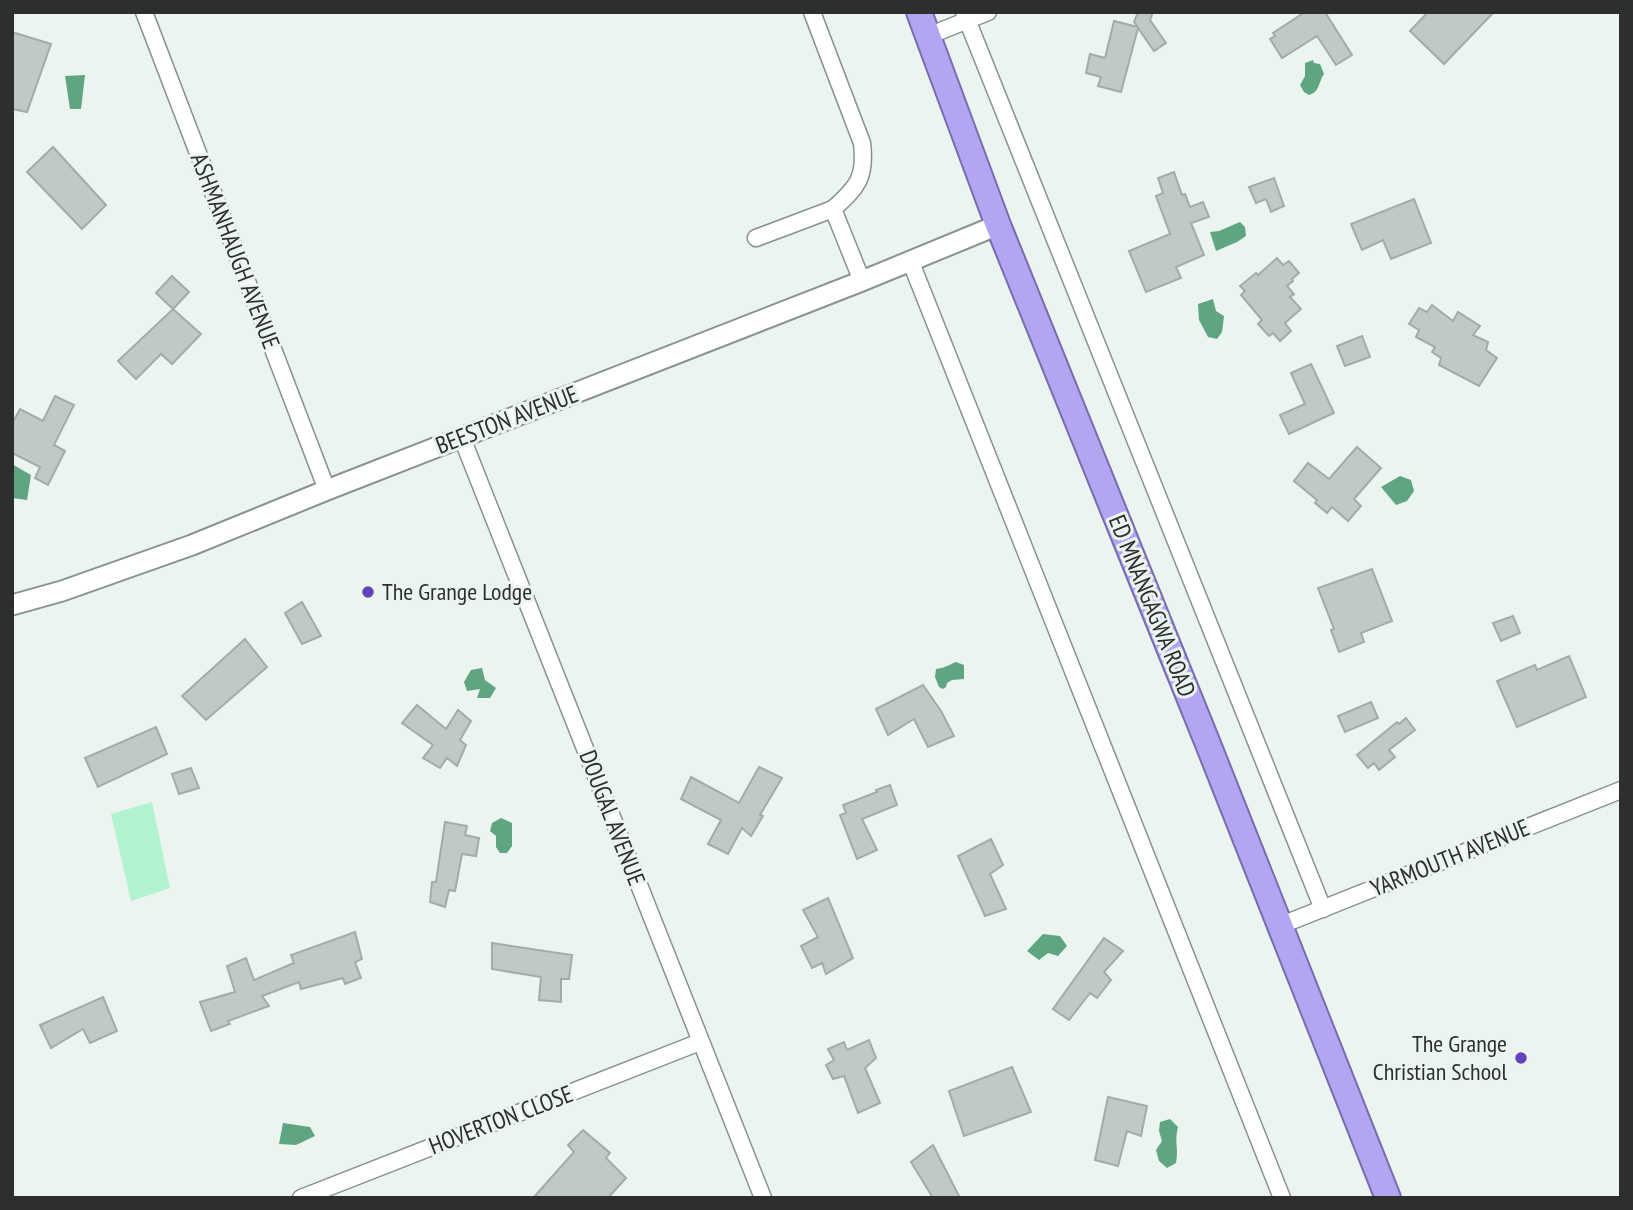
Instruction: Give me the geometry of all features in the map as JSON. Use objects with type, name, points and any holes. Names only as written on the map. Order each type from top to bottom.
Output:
[{"type":"highway","name":"ED MNANGAGWA ROAD","points":[[919,12],[998,225],[1222,778],[1388,1198]]},
{"type":"street","name":"ASHMANHAUGH AVENUE","points":[[144,12],[327,490]]},
{"type":"street","points":[[756,238],[833,209],[852,193],[859,183],[862,143],[812,12]]},
{"type":"street","points":[[928,36],[966,17],[988,12]]},
{"type":"street","points":[[966,17],[1323,909]]},
{"type":"street","points":[[833,209],[862,281]]},
{"type":"street","name":"BEESTON AVENUE","points":[[12,605],[62,591],[179,550],[998,225]]},
{"type":"street","points":[[910,260],[1282,1198]]},
{"type":"street","name":"DOUGAL AVENUE","points":[[462,438],[763,1198]]},
{"type":"street","name":"YARMOUTH AVENUE","points":[[1279,926],[1621,790]]},
{"type":"street","name":"HOVERTON CLOSE","points":[[301,1198],[700,1042]]},
{"type":"shaded area","points":[[1313,60],[1314,63],[1320,64],[1324,74],[1317,89],[1309,95],[1300,85],[1305,76],[1305,63]]},
{"type":"shaded area","points":[[85,75],[81,109],[70,109],[65,76]]},
{"type":"shaded area","points":[[1240,222],[1245,227],[1246,236],[1216,251],[1210,232]]},
{"type":"shaded area","points":[[1213,299],[1216,311],[1224,316],[1222,332],[1217,339],[1208,337],[1199,320],[1198,304]]},
{"type":"shaded area","points":[[12,464],[31,475],[27,500],[12,498]]},
{"type":"shaded area","points":[[1400,476],[1411,480],[1414,491],[1407,501],[1396,505],[1381,487]]},
{"type":"shaded area","points":[[956,662],[964,665],[964,679],[952,680],[943,689],[939,687],[935,677],[936,669]]},
{"type":"shaded area","points":[[482,668],[485,680],[496,688],[490,698],[477,698],[480,689],[467,691],[464,682],[471,670]]},
{"type":"shaded area","points":[[152,802],[170,888],[131,901],[111,814]]},
{"type":"shaded area","points":[[501,818],[512,823],[512,846],[507,853],[500,853],[496,847],[496,836],[490,831],[492,823]]},
{"type":"shaded area","points":[[1043,934],[1060,936],[1067,946],[1058,956],[1048,953],[1039,960],[1027,951]]},
{"type":"shaded area","points":[[1170,1119],[1178,1127],[1177,1158],[1176,1163],[1167,1168],[1159,1161],[1156,1150],[1162,1141],[1160,1122]]},
{"type":"shaded area","points":[[283,1123],[310,1127],[315,1136],[296,1145],[279,1144]]},
{"type":"building","points":[[1138,12],[1153,12],[1150,20],[1166,43],[1154,51],[1138,28],[1121,92],[1098,86],[1101,77],[1086,73],[1090,54],[1105,58],[1114,21],[1138,27],[1134,22]]},
{"type":"building","points":[[1305,12],[1325,12],[1352,55],[1336,65],[1317,36],[1282,58],[1270,39],[1275,36],[1273,33]]},
{"type":"building","points":[[1428,12],[1494,12],[1444,64],[1410,31]]},
{"type":"building","points":[[12,32],[51,44],[27,112],[12,109]]},
{"type":"building","points":[[53,147],[106,205],[82,229],[27,172]]},
{"type":"building","points":[[1174,172],[1182,195],[1185,194],[1190,207],[1203,202],[1209,217],[1191,223],[1204,255],[1176,267],[1181,278],[1146,292],[1129,251],[1170,234],[1156,196],[1163,193],[1158,178]]},
{"type":"building","points":[[1274,178],[1284,206],[1271,212],[1266,199],[1256,203],[1249,187]]},
{"type":"building","points":[[1414,199],[1431,243],[1391,259],[1383,240],[1362,250],[1351,224]]},
{"type":"building","points":[[1277,258],[1283,265],[1289,261],[1299,273],[1287,286],[1294,294],[1290,297],[1301,309],[1285,323],[1291,331],[1280,341],[1273,333],[1269,336],[1258,324],[1262,320],[1241,295],[1245,291],[1240,286]]},
{"type":"building","points":[[172,276],[189,292],[173,309],[156,293]]},
{"type":"building","points":[[1432,305],[1453,321],[1458,312],[1480,326],[1473,335],[1488,342],[1486,350],[1497,358],[1479,386],[1439,365],[1441,358],[1432,352],[1435,347],[1416,337],[1419,330],[1409,324],[1419,308],[1427,312]]},
{"type":"building","points":[[173,309],[201,334],[172,364],[161,354],[136,379],[118,361]]},
{"type":"building","points":[[1362,336],[1370,357],[1345,366],[1337,346]]},
{"type":"building","points":[[1311,364],[1334,413],[1289,434],[1280,415],[1305,404],[1291,373]]},
{"type":"building","points":[[55,396],[74,405],[54,445],[65,451],[48,485],[35,478],[40,467],[12,453],[12,424],[20,409],[43,421]]},
{"type":"building","points":[[1357,447],[1381,468],[1354,499],[1361,506],[1348,521],[1332,507],[1327,513],[1315,503],[1317,500],[1294,481],[1308,463],[1329,479]]},
{"type":"building","points":[[1372,569],[1392,621],[1361,633],[1364,642],[1339,652],[1331,630],[1334,629],[1318,588]]},
{"type":"building","points":[[302,602],[321,636],[302,644],[285,613]]},
{"type":"building","points":[[1513,616],[1520,633],[1501,641],[1493,623]]},
{"type":"building","points":[[245,639],[267,667],[206,720],[182,696]]},
{"type":"building","points":[[1569,656],[1586,697],[1517,727],[1497,681],[1535,665],[1537,670]]},
{"type":"building","points":[[923,685],[954,736],[928,747],[914,719],[888,735],[876,709]]},
{"type":"building","points":[[1371,702],[1378,718],[1345,732],[1338,716]]},
{"type":"building","points":[[417,705],[446,729],[458,710],[471,721],[460,740],[466,745],[457,766],[447,758],[440,768],[423,758],[433,745],[402,723]]},
{"type":"building","points":[[1406,718],[1415,730],[1389,750],[1395,757],[1379,770],[1374,763],[1368,768],[1357,755],[1397,722],[1399,724]]},
{"type":"building","points":[[156,727],[167,754],[98,787],[85,758]]},
{"type":"building","points":[[759,767],[782,778],[751,836],[742,828],[728,854],[708,844],[721,820],[681,799],[691,777],[739,803]]},
{"type":"building","points":[[191,768],[199,788],[179,794],[172,774]]},
{"type":"building","points":[[890,785],[897,805],[862,819],[877,850],[857,859],[840,815],[846,813],[843,805]]},
{"type":"building","points":[[445,822],[467,826],[465,835],[479,838],[476,856],[462,854],[455,891],[449,890],[445,907],[430,902],[432,882],[436,882]]},
{"type":"building","points":[[991,839],[1003,865],[990,874],[1006,909],[985,916],[958,856]]},
{"type":"building","points":[[828,898],[853,958],[826,974],[822,963],[812,968],[801,946],[818,937],[803,910]]},
{"type":"building","points":[[355,932],[362,959],[355,962],[361,978],[345,984],[343,978],[301,989],[299,982],[262,996],[269,1006],[228,1021],[230,1024],[211,1031],[200,1002],[235,992],[227,966],[246,958],[254,980],[294,963],[291,955]]},
{"type":"building","points":[[1104,938],[1123,951],[1104,972],[1111,980],[1097,998],[1090,993],[1069,1020],[1053,1009]]},
{"type":"building","points":[[492,943],[572,955],[569,979],[561,979],[561,1002],[539,1000],[541,977],[492,969]]},
{"type":"building","points":[[103,997],[117,1031],[90,1043],[83,1029],[51,1048],[40,1025]]},
{"type":"building","points":[[869,1040],[876,1058],[865,1068],[880,1103],[858,1113],[844,1076],[833,1079],[826,1065],[834,1060],[828,1049],[844,1042],[847,1050]]},
{"type":"building","points":[[1012,1067],[1031,1112],[964,1136],[949,1091]]},
{"type":"building","points":[[1108,1097],[1147,1106],[1141,1136],[1127,1131],[1118,1166],[1095,1160]]},
{"type":"building","points":[[583,1130],[610,1153],[606,1158],[626,1178],[608,1198],[533,1198],[574,1152],[568,1145]]},
{"type":"building","points":[[933,1145],[960,1198],[933,1198],[911,1162]]},
{"type":"place","name":"The Grange Lodge","points":[[368,592]]},
{"type":"place","name":"The Grange Christian School","points":[[1521,1058]]}]
